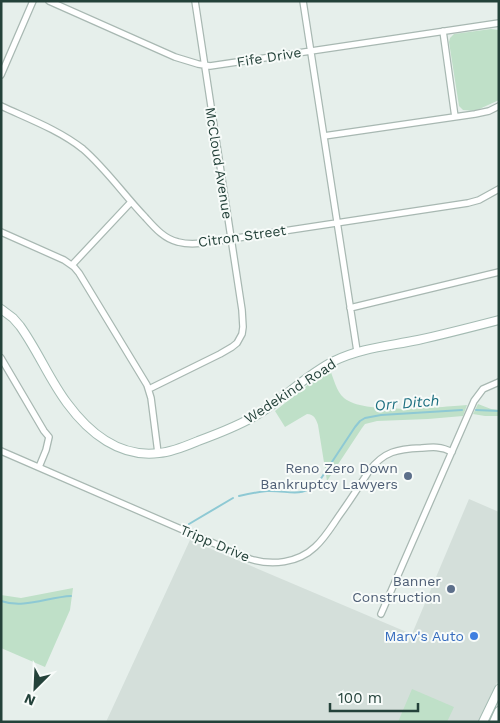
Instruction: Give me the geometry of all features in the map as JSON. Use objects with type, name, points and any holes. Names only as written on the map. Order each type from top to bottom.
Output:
[{"type":"street","points":[[1,75],[33,1]]},
{"type":"street","name":"Fife Drive","points":[[50,1],[170,55],[204,65],[222,64],[499,23]]},
{"type":"street","name":"McCloud Avenue","points":[[149,389],[226,351],[240,339],[243,327],[195,1]]},
{"type":"street","points":[[303,1],[357,351]]},
{"type":"street","points":[[443,31],[455,117]]},
{"type":"street","name":"Citron Street","points":[[1,106],[54,130],[74,142],[88,153],[156,229],[172,241],[184,244],[231,239],[468,203],[499,190]]},
{"type":"street","points":[[324,136],[481,113],[499,106]]},
{"type":"street","points":[[72,266],[131,202]]},
{"type":"street","points":[[1,232],[64,260],[79,273],[149,389],[158,453]]},
{"type":"street","points":[[350,308],[499,272]]},
{"type":"street","name":"Wedekind Road","points":[[1,309],[20,326],[67,403],[93,432],[101,439],[120,449],[142,453],[158,453],[173,450],[249,420],[327,364],[357,351],[420,340],[499,320]]},
{"type":"street","points":[[1,358],[49,437],[39,467]]},
{"type":"street","points":[[381,614],[474,401],[483,389],[499,382]]},
{"type":"street","name":"Tripp Drive","points":[[1,451],[250,559],[271,563],[296,558],[314,548],[330,529],[374,464],[387,454],[403,449],[436,447],[452,452]]},
{"type":"street","points":[[483,722],[499,688]]},
{"type":"street","points":[[494,722],[499,711]]},
{"type":"shaded area","points":[[469,499],[499,512],[499,678],[479,722],[106,722],[190,540],[423,639],[412,634]]},
{"type":"green space","points":[[491,29],[499,30],[499,100],[475,111],[463,110],[459,106],[449,42],[450,38],[454,34]]},
{"type":"green space","points":[[330,370],[337,388],[344,398],[368,407],[403,409],[467,405],[463,416],[377,421],[365,424],[327,481],[318,425],[314,417],[307,414],[285,427],[275,411],[314,380]]},
{"type":"green space","points":[[478,404],[499,410],[499,416],[473,414]]},
{"type":"green space","points":[[73,588],[70,610],[45,667],[1,648],[1,595],[21,598]]},
{"type":"green space","points":[[412,689],[454,707],[447,722],[398,722]]},
{"type":"waterway","name":"Orr Ditch","points":[[239,496],[267,491],[295,493],[307,490],[320,480],[355,427],[365,418],[381,415],[462,410]]},
{"type":"waterway","name":"Orr Ditch","points":[[476,410],[499,411]]},
{"type":"waterway","name":"Orr Ditch","points":[[189,524],[233,498]]},
{"type":"waterway","name":"Orr Ditch","points":[[1,601],[18,604],[71,596]]},
{"type":"place","name":"Reno Zero Down Bankruptcy Lawyers","points":[[408,476]]},
{"type":"place","name":"Banner Construction","points":[[451,589]]},
{"type":"place","name":"Marv's Auto","points":[[474,636]]}]
